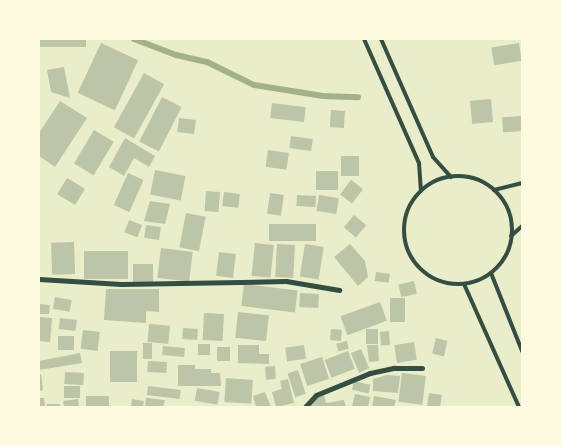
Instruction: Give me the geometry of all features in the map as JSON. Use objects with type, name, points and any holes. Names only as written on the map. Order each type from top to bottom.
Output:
[{"type":"street","points":[[39,280],[122,284],[286,281],[339,290]]},
{"type":"street","points":[[306,407],[316,395],[370,372],[394,368],[422,368]]},
{"type":"lane","points":[[382,39],[433,157],[451,177]]},
{"type":"lane","points":[[364,40],[419,163],[421,191]]},
{"type":"lane","points":[[451,177],[467,178],[494,190],[511,218],[511,236],[504,257],[491,273],[464,284],[450,284],[436,279],[421,270],[410,256],[404,239],[404,222],[410,205],[421,191],[436,181],[451,177]]},
{"type":"lane","points":[[494,190],[522,183]]},
{"type":"lane","points":[[511,236],[522,226]]},
{"type":"lane","points":[[491,273],[522,351]]},
{"type":"lane","points":[[464,284],[519,407]]},
{"type":"building","points":[[39,39],[86,39],[86,47],[39,47]]},
{"type":"building","points":[[101,43],[138,60],[115,110],[78,93]]},
{"type":"building","points":[[519,43],[522,61],[494,65],[491,47]]},
{"type":"building","points":[[64,67],[70,98],[51,92],[47,70]]},
{"type":"building","points":[[144,73],[164,84],[134,138],[114,127]]},
{"type":"building","points":[[162,97],[182,107],[159,152],[139,142]]},
{"type":"building","points":[[491,99],[493,122],[472,124],[470,101]]},
{"type":"building","points":[[60,101],[87,118],[55,167],[39,156],[39,133]]},
{"type":"building","points":[[272,103],[306,107],[304,122],[270,118]]},
{"type":"building","points":[[331,110],[345,111],[344,128],[330,127]]},
{"type":"building","points":[[521,116],[522,131],[503,132],[502,117]]},
{"type":"building","points":[[179,118],[196,120],[194,134],[177,132]]},
{"type":"building","points":[[94,130],[114,142],[94,175],[74,163]]},
{"type":"building","points":[[291,136],[313,139],[311,151],[289,148]]},
{"type":"building","points":[[125,138],[155,156],[149,167],[134,158],[124,176],[109,167]]},
{"type":"building","points":[[268,150],[289,153],[286,170],[266,167]]},
{"type":"building","points":[[341,156],[359,156],[359,176],[341,176]]},
{"type":"building","points":[[155,170],[185,176],[181,200],[150,195]]},
{"type":"building","points":[[316,171],[338,171],[338,190],[316,190]]},
{"type":"building","points":[[128,173],[144,180],[129,212],[114,205]]},
{"type":"building","points":[[67,178],[85,189],[75,205],[57,194]]},
{"type":"building","points":[[351,180],[363,189],[352,203],[340,194]]},
{"type":"building","points":[[206,191],[220,192],[219,212],[205,211]]},
{"type":"building","points":[[224,192],[240,194],[238,208],[222,206]]},
{"type":"building","points":[[270,193],[284,195],[281,216],[267,214]]},
{"type":"building","points":[[297,195],[316,196],[315,207],[296,206]]},
{"type":"building","points":[[319,195],[339,198],[336,214],[316,211]]},
{"type":"building","points":[[150,201],[170,204],[165,224],[144,221]]},
{"type":"building","points":[[186,213],[206,217],[199,251],[179,247]]},
{"type":"building","points":[[354,215],[366,225],[356,238],[344,227]]},
{"type":"building","points":[[129,220],[142,225],[137,237],[124,232]]},
{"type":"building","points":[[269,224],[316,224],[316,241],[269,241]]},
{"type":"building","points":[[146,225],[161,227],[159,240],[144,238]]},
{"type":"building","points":[[74,242],[75,274],[52,275],[51,243]]},
{"type":"building","points":[[255,243],[274,245],[270,278],[252,276]]},
{"type":"building","points":[[277,244],[295,245],[293,278],[275,277]]},
{"type":"building","points":[[305,244],[324,247],[319,280],[300,277]]},
{"type":"building","points":[[350,244],[365,261],[368,277],[358,286],[334,257]]},
{"type":"building","points":[[161,248],[193,252],[189,282],[157,278]]},
{"type":"building","points":[[84,251],[128,251],[128,279],[84,279]]},
{"type":"building","points":[[219,252],[236,254],[233,278],[216,276]]},
{"type":"building","points":[[133,264],[153,264],[153,282],[133,282]]},
{"type":"building","points":[[376,272],[390,274],[389,283],[375,281]]},
{"type":"building","points":[[414,281],[417,294],[401,297],[398,285]]},
{"type":"building","points":[[244,284],[298,291],[295,312],[241,306]]},
{"type":"building","points":[[106,289],[159,289],[159,312],[146,311],[146,323],[104,320]]},
{"type":"building","points":[[300,293],[319,294],[318,308],[299,307]]},
{"type":"building","points":[[55,297],[72,300],[70,312],[53,309]]},
{"type":"building","points":[[390,298],[405,298],[405,322],[390,322]]},
{"type":"building","points":[[380,302],[387,321],[347,335],[341,316]]},
{"type":"building","points":[[39,304],[50,305],[49,314],[39,314]]},
{"type":"building","points":[[238,312],[269,315],[266,341],[235,338]]},
{"type":"building","points":[[204,313],[224,314],[223,341],[203,340]]},
{"type":"building","points":[[39,317],[52,318],[50,342],[39,341]]},
{"type":"building","points":[[60,318],[77,320],[76,331],[59,329]]},
{"type":"building","points":[[149,324],[170,326],[168,344],[147,342]]},
{"type":"building","points":[[183,328],[198,329],[197,340],[182,339]]},
{"type":"building","points":[[331,329],[342,330],[341,341],[330,340]]},
{"type":"building","points":[[366,329],[378,329],[378,344],[366,344]]},
{"type":"building","points":[[83,330],[100,332],[98,351],[81,349]]},
{"type":"building","points":[[389,331],[390,345],[381,346],[380,332]]},
{"type":"building","points":[[58,336],[74,336],[74,350],[58,350]]},
{"type":"building","points":[[436,338],[448,341],[444,356],[432,354]]},
{"type":"building","points":[[347,341],[349,349],[338,351],[336,344]]},
{"type":"building","points":[[414,342],[417,360],[397,363],[394,345]]},
{"type":"building","points":[[143,343],[152,343],[152,359],[143,359]]},
{"type":"building","points":[[198,344],[210,344],[210,355],[198,355]]},
{"type":"building","points":[[238,345],[259,345],[259,354],[269,354],[269,364],[238,363]]},
{"type":"building","points":[[304,345],[306,359],[287,362],[285,348]]},
{"type":"building","points":[[367,345],[378,345],[379,361],[369,362]]},
{"type":"building","points":[[163,346],[185,348],[184,357],[162,355]]},
{"type":"building","points":[[217,347],[230,347],[230,361],[217,361]]},
{"type":"building","points":[[361,349],[369,368],[359,373],[351,353]]},
{"type":"building","points":[[110,351],[137,351],[137,382],[110,382]]},
{"type":"building","points":[[348,351],[355,369],[331,378],[325,360]]},
{"type":"building","points":[[80,353],[82,363],[39,370],[39,361]]},
{"type":"building","points":[[322,357],[329,379],[307,386],[300,364]]},
{"type":"building","points":[[148,361],[167,362],[166,373],[147,372]]},
{"type":"building","points":[[178,365],[195,365],[195,369],[211,369],[211,373],[220,373],[221,386],[178,386]]},
{"type":"building","points":[[275,366],[276,379],[266,380],[265,367]]},
{"type":"building","points":[[298,370],[306,394],[295,397],[288,373]]},
{"type":"building","points":[[65,372],[84,373],[83,385],[64,384]]},
{"type":"building","points":[[402,373],[426,376],[422,405],[398,402]]},
{"type":"building","points":[[39,374],[41,374],[43,390],[39,391]]},
{"type":"building","points":[[387,375],[400,376],[398,393],[373,391],[373,379]]},
{"type":"building","points":[[226,378],[253,380],[251,404],[224,402]]},
{"type":"building","points":[[288,379],[294,403],[276,407],[272,392],[282,389],[280,381]]},
{"type":"building","points":[[354,381],[371,385],[369,394],[352,390]]},
{"type":"building","points":[[64,386],[80,386],[80,398],[64,398]]},
{"type":"building","points":[[148,386],[181,390],[180,399],[147,395]]},
{"type":"building","points":[[197,388],[220,392],[217,405],[195,401]]},
{"type":"building","points":[[265,392],[271,407],[256,407],[253,396]]},
{"type":"building","points":[[429,393],[442,395],[440,407],[427,407]]},
{"type":"building","points":[[355,394],[370,397],[368,407],[352,406]]},
{"type":"building","points":[[324,395],[326,403],[344,400],[346,407],[309,407],[316,397]]},
{"type":"building","points":[[86,396],[109,396],[109,407],[86,407]]},
{"type":"building","points":[[374,396],[396,400],[394,407],[372,407]]},
{"type":"building","points":[[39,398],[44,398],[45,407],[39,407]]},
{"type":"building","points":[[146,398],[165,400],[163,407],[145,407]]},
{"type":"building","points":[[78,399],[79,407],[64,407],[63,401]]},
{"type":"building","points":[[132,399],[144,401],[143,407],[131,407]]},
{"type":"building","points":[[47,404],[60,404],[60,407],[47,407]]},
{"type":"waterway","points":[[134,39],[176,55],[207,62],[254,85],[323,96],[358,97]]}]
